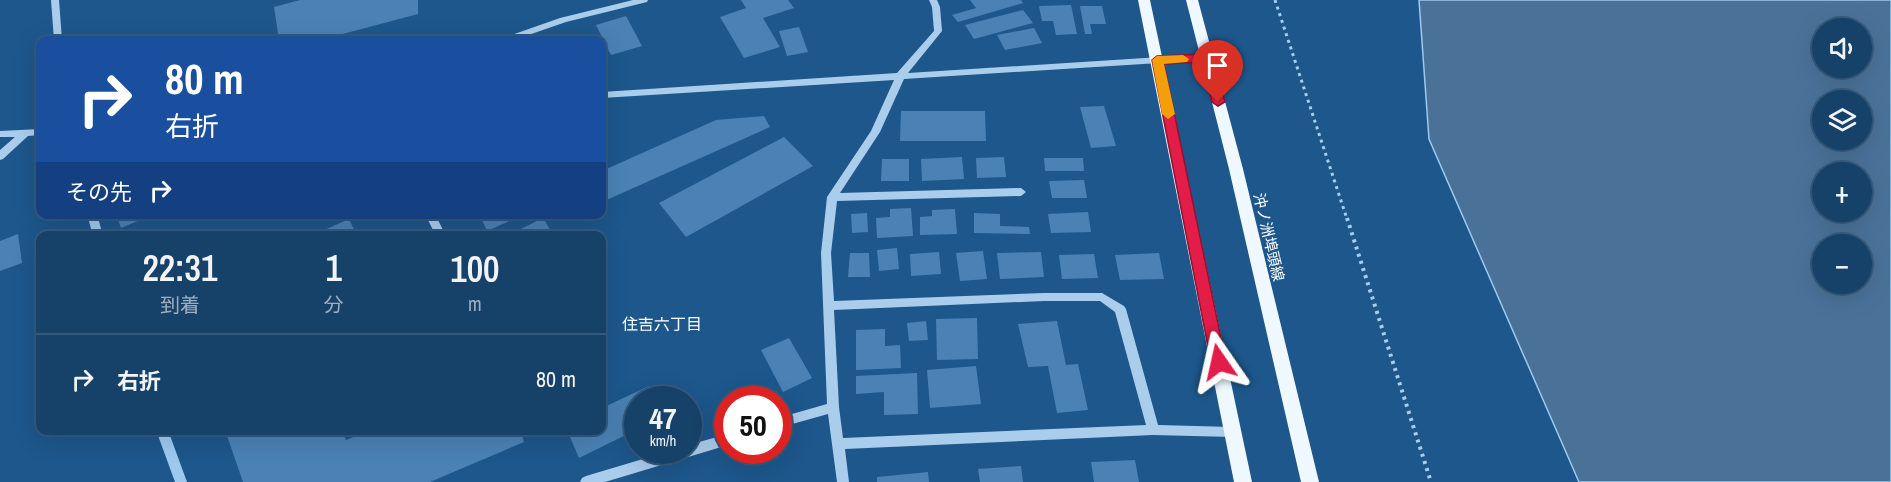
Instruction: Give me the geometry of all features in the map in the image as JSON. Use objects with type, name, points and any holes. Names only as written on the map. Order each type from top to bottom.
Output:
[{"type":"main road","points":[[1144,0],[1243,482]]},
{"type":"main road","name":"沖ノ洲埠頭線","points":[[1192,0],[1236,169],[1310,482]]},
{"type":"street","points":[[55,0],[58,36]]},
{"type":"street","points":[[517,36],[563,20],[644,0]]},
{"type":"street","points":[[843,482],[833,407],[828,306],[826,253],[832,197],[875,132],[901,75],[938,31],[936,7],[933,0]]},
{"type":"street","points":[[606,95],[1207,57]]},
{"type":"street","points":[[0,134],[36,132]]},
{"type":"street","points":[[0,156],[25,133]]},
{"type":"street","points":[[832,197],[1021,192]]},
{"type":"street","points":[[828,306],[1044,297],[1102,297],[1120,309],[1153,430]]},
{"type":"street","points":[[792,419],[833,407]]},
{"type":"street","points":[[838,444],[1153,430],[1233,432]]},
{"type":"street","points":[[586,482],[714,443]]},
{"type":"path","points":[[1275,0],[1308,96],[1431,482]]},
{"type":"water","points":[[1419,0],[1891,0],[1891,482],[1579,482],[1429,139]]},
{"type":"building","points":[[300,0],[418,0],[418,14],[335,36],[278,36],[274,7]]},
{"type":"building","points":[[741,0],[788,0],[794,8],[763,18],[780,47],[744,58],[720,17],[746,8]]},
{"type":"building","points":[[970,0],[1021,0],[1023,3],[958,22],[952,15],[976,8]]},
{"type":"building","points":[[1071,5],[1077,34],[1056,35],[1053,21],[1042,21],[1039,6]]},
{"type":"building","points":[[1080,6],[1102,6],[1106,24],[1090,24],[1092,34],[1085,34]]},
{"type":"building","points":[[1023,10],[1033,23],[974,39],[965,25]]},
{"type":"building","points":[[626,16],[642,46],[611,55],[606,45],[606,36],[602,36],[596,25]]},
{"type":"building","points":[[799,27],[808,52],[787,56],[779,31]]},
{"type":"building","points":[[1034,28],[1042,43],[1005,50],[997,35]]},
{"type":"building","points":[[1104,106],[1116,146],[1091,148],[1080,107]]},
{"type":"building","points":[[901,111],[985,111],[986,141],[900,141]]},
{"type":"building","points":[[764,116],[770,127],[606,200],[606,169],[716,120]]},
{"type":"building","points":[[784,137],[813,166],[686,237],[659,203]]},
{"type":"building","points":[[962,157],[964,179],[922,181],[921,159]]},
{"type":"building","points":[[1004,157],[1006,177],[977,178],[976,158]]},
{"type":"building","points":[[1044,158],[1083,158],[1084,171],[1045,171]]},
{"type":"building","points":[[882,159],[909,159],[909,181],[881,181]]},
{"type":"building","points":[[1084,180],[1087,198],[1052,198],[1049,181]]},
{"type":"building","points":[[911,208],[913,236],[877,238],[876,218],[890,217],[890,209]]},
{"type":"building","points":[[955,209],[957,234],[920,235],[920,217],[932,216],[932,210]]},
{"type":"building","points":[[1088,212],[1091,232],[1051,233],[1048,214]]},
{"type":"building","points":[[867,213],[868,232],[852,233],[851,214]]},
{"type":"building","points":[[974,213],[1000,214],[1000,226],[1029,227],[1030,234],[974,233]]},
{"type":"building","points":[[118,219],[142,219],[121,228]]},
{"type":"building","points":[[349,219],[355,231],[322,231]]},
{"type":"building","points":[[481,219],[514,219],[487,231]]},
{"type":"building","points":[[544,219],[551,231],[517,231]]},
{"type":"building","points":[[18,234],[22,263],[0,271],[0,241]]},
{"type":"building","points":[[897,248],[899,269],[879,271],[877,250]]},
{"type":"building","points":[[983,251],[987,279],[960,281],[956,253]]},
{"type":"building","points":[[939,252],[941,274],[911,276],[910,254]]},
{"type":"building","points":[[1041,252],[1044,277],[1000,279],[997,253]]},
{"type":"building","points":[[850,253],[869,253],[870,277],[848,277]]},
{"type":"building","points":[[1159,253],[1164,279],[1120,280],[1115,255]]},
{"type":"building","points":[[1094,254],[1098,278],[1062,279],[1059,255]]},
{"type":"building","points":[[977,318],[978,359],[937,360],[936,319]]},
{"type":"building","points":[[926,321],[928,340],[909,341],[907,323]]},
{"type":"building","points":[[1057,321],[1066,365],[1078,364],[1088,410],[1057,413],[1048,366],[1028,367],[1018,324]]},
{"type":"building","points":[[885,329],[885,346],[900,345],[901,368],[856,370],[856,330]]},
{"type":"building","points":[[789,338],[812,378],[792,388],[780,386],[761,350]]},
{"type":"building","points":[[976,366],[981,404],[930,408],[927,370]]},
{"type":"building","points":[[917,373],[918,414],[884,415],[884,392],[856,394],[856,376]]},
{"type":"building","points":[[624,398],[624,436],[579,458],[569,435],[606,435],[606,406]]},
{"type":"building","points":[[227,435],[344,435],[346,440],[358,435],[522,435],[524,442],[430,482],[243,482]]},
{"type":"building","points":[[1135,460],[1139,482],[1094,482],[1091,462]]},
{"type":"building","points":[[1021,466],[1023,482],[980,482],[978,469]]},
{"type":"building","points":[[928,472],[929,482],[877,482],[877,477]]},
{"type":"waterway","points":[[93,219],[97,231]]},
{"type":"waterway","points":[[164,435],[181,482]]},
{"type":"slow traffic","points":[[1168,114],[1157,60],[1183,59]]},
{"type":"district","name":"住吉六丁目","points":[[662,324]]},
{"type":"route","points":[[1218,102],[1207,57],[1157,60],[1219,362]]}]
